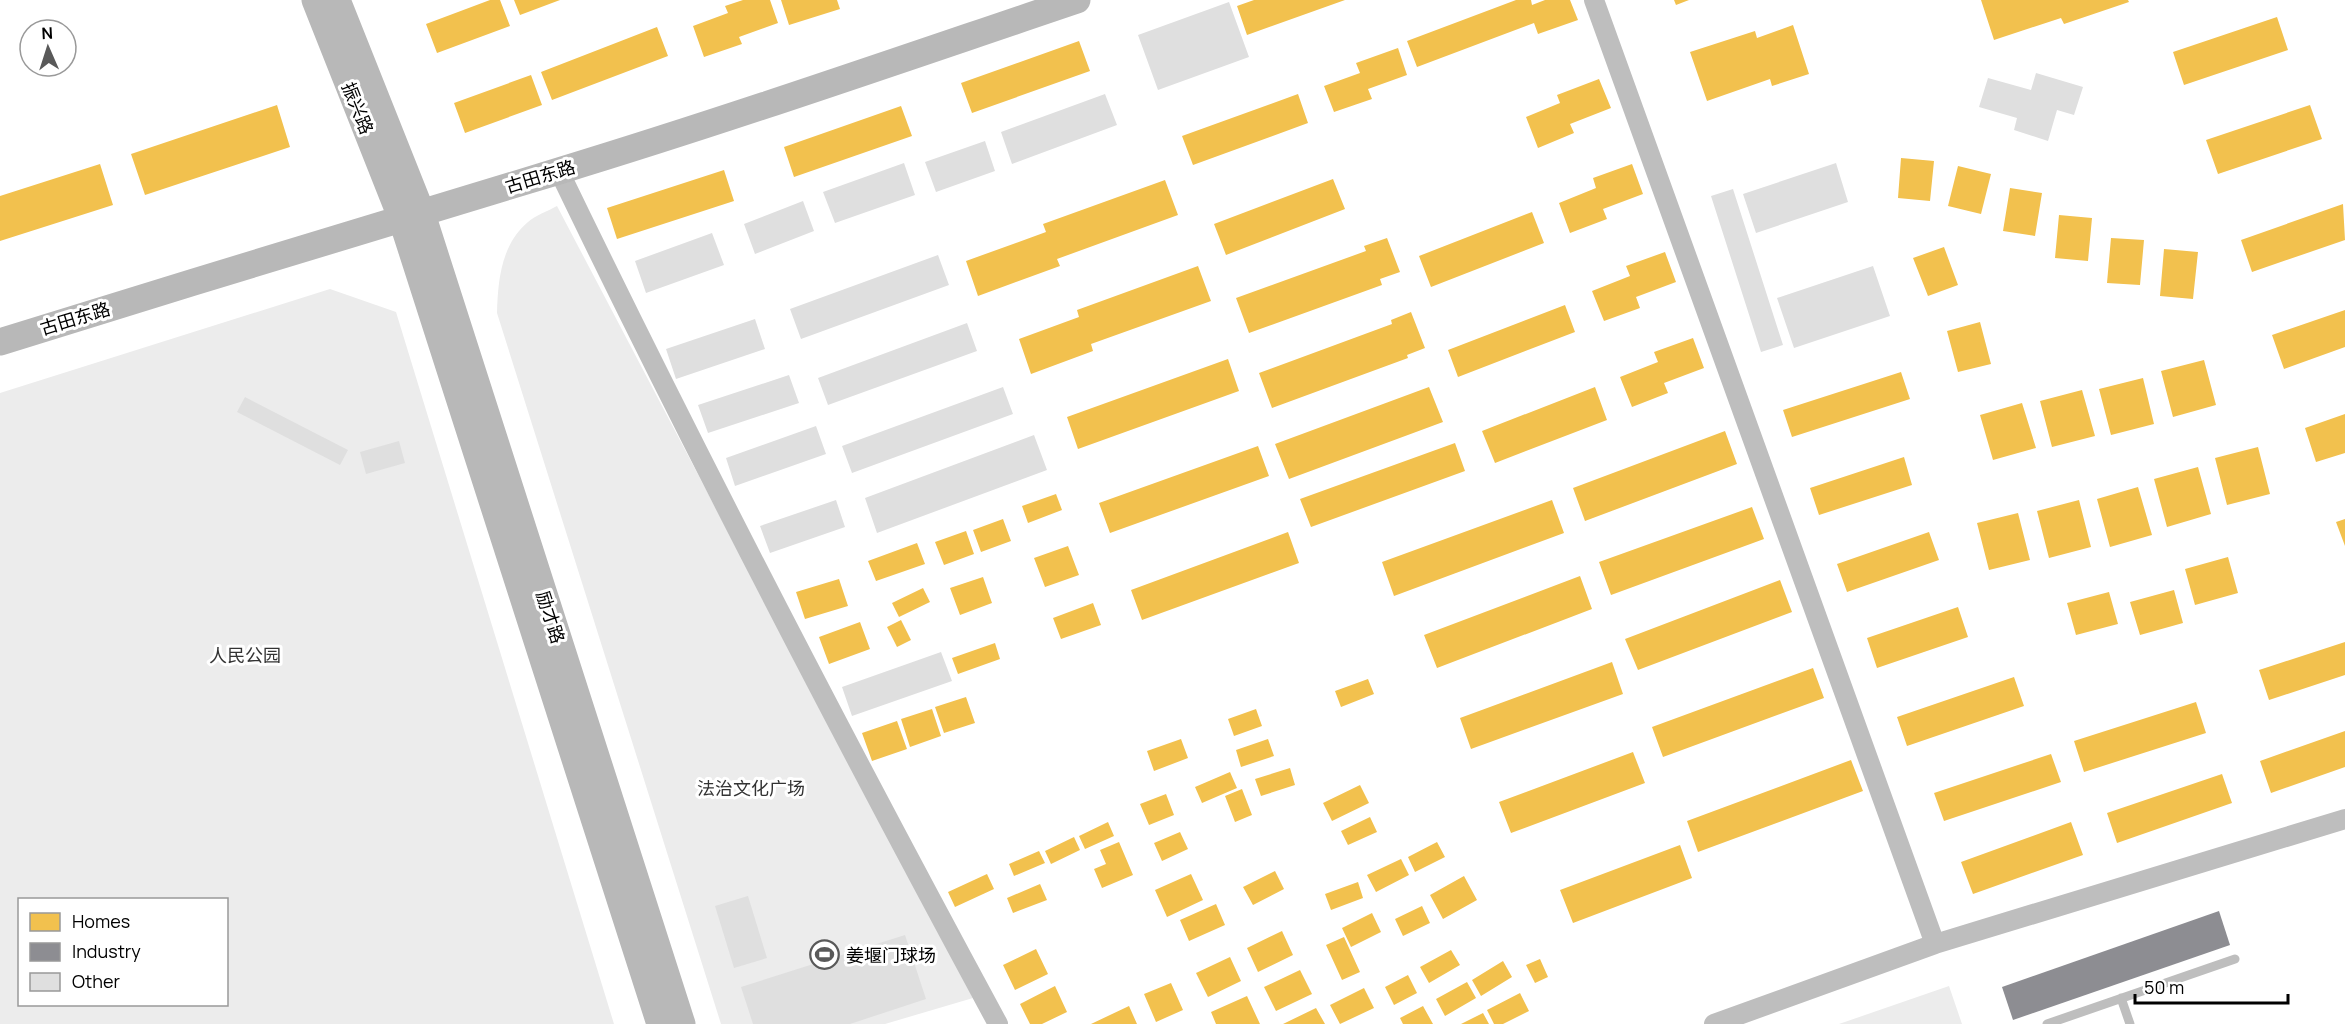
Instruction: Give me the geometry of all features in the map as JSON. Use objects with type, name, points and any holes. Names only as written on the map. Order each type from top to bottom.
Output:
[{"type":"street","name":"振兴路","points":[[315,0],[411,214]]},
{"type":"street","name":"振兴路","points":[[337,0],[411,214]]},
{"type":"street","name":"古田东路","points":[[0,342],[411,214],[559,171],[787,98],[1077,0]]},
{"type":"street","points":[[1594,0],[1935,944]]},
{"type":"street","points":[[559,171],[632,322],[834,714],[998,1024]]},
{"type":"street","name":"励才路","points":[[411,214],[660,1024]]},
{"type":"street","name":"励才路","points":[[411,214],[682,1024]]},
{"type":"street","points":[[1714,1024],[1935,944],[2345,819]]},
{"type":"lane","points":[[2047,1024],[2235,959]]},
{"type":"lane","points":[[2121,998],[2130,1024]]},
{"type":"green space","name":"法治文化广场","points":[[557,206],[973,998],[885,1024],[721,1024],[497,313],[500,276],[512,241],[531,220]]},
{"type":"green space","name":"人民公园","points":[[330,289],[396,312],[614,1024],[0,1024],[0,393]]},
{"type":"green space","points":[[1949,986],[1962,1024],[1839,1024]]},
{"type":"building: Homes","points":[[490,0],[500,0],[510,26],[437,53],[426,24]]},
{"type":"building: Homes","points":[[514,0],[560,0],[520,15]]},
{"type":"building: Homes","points":[[743,0],[770,0],[778,23],[739,37],[742,44],[704,57],[693,26],[728,13],[725,6]]},
{"type":"building: Homes","points":[[781,0],[837,0],[840,9],[789,25]]},
{"type":"building: Homes","points":[[1254,0],[1345,0],[1247,35],[1237,6]]},
{"type":"building: Homes","points":[[1516,0],[1531,0],[1532,5],[1545,0],[1570,0],[1578,20],[1538,34],[1534,23],[1417,67],[1407,41]]},
{"type":"building: Homes","points":[[1674,0],[1689,0],[1676,5]]},
{"type":"building: Homes","points":[[1981,0],[2128,0],[2129,2],[2064,24],[2061,18],[1994,40]]},
{"type":"building: Homes","points":[[2277,17],[2288,50],[2184,85],[2173,52]]},
{"type":"building: Homes","points":[[1793,25],[1809,74],[1772,86],[1770,79],[1707,101],[1690,52],[1755,31],[1757,38]]},
{"type":"building: Homes","points":[[657,27],[668,56],[552,100],[541,72]]},
{"type":"building: Homes","points":[[1079,41],[1090,71],[972,113],[961,83]]},
{"type":"building: Homes","points":[[1398,48],[1407,75],[1368,89],[1372,99],[1334,112],[1324,86],[1360,73],[1356,63]]},
{"type":"building: Homes","points":[[531,75],[542,105],[465,133],[454,103]]},
{"type":"building: Homes","points":[[1599,79],[1611,108],[1570,124],[1574,133],[1538,148],[1526,117],[1560,103],[1557,95]]},
{"type":"building: Homes","points":[[1298,94],[1308,123],[1193,165],[1182,136]]},
{"type":"building: Homes","points":[[277,105],[290,147],[145,195],[131,154]]},
{"type":"building: Homes","points":[[2310,105],[2322,139],[2218,174],[2206,140]]},
{"type":"building: Homes","points":[[901,106],[912,136],[794,177],[784,147]]},
{"type":"building: Homes","points":[[1901,158],[1934,161],[1930,201],[1898,198]]},
{"type":"building: Homes","points":[[100,164],[113,205],[0,241],[0,196]]},
{"type":"building: Homes","points":[[1632,164],[1643,194],[1603,209],[1607,219],[1570,233],[1559,203],[1596,188],[1593,178]]},
{"type":"building: Homes","points":[[1958,166],[1991,174],[1981,214],[1948,206]]},
{"type":"building: Homes","points":[[724,170],[734,201],[617,239],[607,208]]},
{"type":"building: Homes","points":[[1333,179],[1345,209],[1226,255],[1214,224]]},
{"type":"building: Homes","points":[[1165,180],[1178,215],[1057,259],[1060,266],[978,296],[966,261],[1046,232],[1043,224]]},
{"type":"building: Homes","points":[[2010,188],[2042,193],[2035,236],[2003,231]]},
{"type":"building: Homes","points":[[2343,204],[2345,240],[2252,272],[2241,240]]},
{"type":"building: Homes","points":[[1532,212],[1544,243],[1431,287],[1419,256]]},
{"type":"building: Homes","points":[[2059,215],[2092,218],[2088,261],[2055,258]]},
{"type":"building: Homes","points":[[1387,238],[1400,272],[1380,279],[1382,285],[1249,333],[1236,298],[1366,251],[1364,246]]},
{"type":"building: Homes","points":[[2111,238],[2144,240],[2140,285],[2107,283]]},
{"type":"building: Homes","points":[[1944,247],[1958,285],[1928,296],[1913,258]]},
{"type":"building: Homes","points":[[2164,249],[2198,252],[2193,299],[2160,296]]},
{"type":"building: Homes","points":[[1665,252],[1676,282],[1636,297],[1640,308],[1604,321],[1592,291],[1630,276],[1626,266]]},
{"type":"building: Homes","points":[[1198,266],[1211,301],[1091,344],[1093,351],[1031,374],[1019,339],[1079,317],[1077,310]]},
{"type":"building: Homes","points":[[1565,305],[1575,332],[1458,377],[1448,350]]},
{"type":"building: Homes","points":[[2345,310],[2345,347],[2284,369],[2272,335]]},
{"type":"building: Homes","points":[[1411,312],[1425,348],[1407,355],[1408,358],[1272,408],[1259,373],[1392,324],[1391,320]]},
{"type":"building: Homes","points":[[1980,322],[1991,364],[1958,372],[1947,331]]},
{"type":"building: Homes","points":[[1693,338],[1704,368],[1664,383],[1668,393],[1632,407],[1620,377],[1658,362],[1654,352]]},
{"type":"building: Homes","points":[[1228,359],[1239,391],[1078,449],[1067,417]]},
{"type":"building: Homes","points":[[2204,360],[2216,405],[2173,417],[2161,371]]},
{"type":"building: Homes","points":[[1901,372],[1910,399],[1792,437],[1783,410]]},
{"type":"building: Homes","points":[[2143,378],[2154,424],[2111,435],[2099,389]]},
{"type":"building: Homes","points":[[1429,387],[1443,422],[1289,479],[1275,444]]},
{"type":"building: Homes","points":[[1595,387],[1607,420],[1495,463],[1482,431]]},
{"type":"building: Homes","points":[[2082,390],[2095,436],[2052,447],[2040,401]]},
{"type":"building: Homes","points":[[2022,403],[2036,448],[1993,460],[1980,415]]},
{"type":"building: Homes","points":[[2345,414],[2345,453],[2316,462],[2305,428]]},
{"type":"building: Homes","points":[[1725,431],[1737,464],[1585,521],[1573,488]]},
{"type":"building: Homes","points":[[1455,443],[1465,471],[1311,527],[1300,499]]},
{"type":"building: Homes","points":[[1258,446],[1269,476],[1110,533],[1099,503]]},
{"type":"building: Homes","points":[[2258,447],[2270,494],[2227,505],[2215,458]]},
{"type":"building: Homes","points":[[1904,457],[1912,485],[1819,515],[1810,488]]},
{"type":"building: Homes","points":[[2198,467],[2211,514],[2167,527],[2154,479]]},
{"type":"building: Homes","points":[[2138,487],[2152,535],[2110,547],[2097,499]]},
{"type":"building: Homes","points":[[1056,494],[1062,510],[1028,523],[1022,506]]},
{"type":"building: Homes","points":[[1552,500],[1564,533],[1394,596],[1382,562]]},
{"type":"building: Homes","points":[[2079,500],[2091,547],[2049,558],[2037,511]]},
{"type":"building: Homes","points":[[1752,507],[1764,539],[1611,595],[1599,562]]},
{"type":"building: Homes","points":[[2018,513],[2030,560],[1989,570],[1977,523]]},
{"type":"building: Homes","points":[[1003,519],[1011,541],[981,552],[973,530]]},
{"type":"building: Homes","points":[[2345,519],[2345,546],[2336,522]]},
{"type":"building: Homes","points":[[966,531],[974,554],[944,565],[935,542]]},
{"type":"building: Homes","points":[[1288,532],[1299,563],[1142,620],[1131,590]]},
{"type":"building: Homes","points":[[1929,532],[1939,560],[1847,592],[1837,564]]},
{"type":"building: Homes","points":[[917,543],[925,564],[876,581],[868,561]]},
{"type":"building: Homes","points":[[1068,546],[1079,575],[1045,587],[1034,558]]},
{"type":"building: Homes","points":[[2228,557],[2238,593],[2195,605],[2185,569]]},
{"type":"building: Homes","points":[[1580,576],[1592,609],[1437,668],[1424,635]]},
{"type":"building: Homes","points":[[983,577],[992,603],[960,615],[950,588]]},
{"type":"building: Homes","points":[[839,579],[848,606],[805,619],[796,592]]},
{"type":"building: Homes","points":[[1780,580],[1792,612],[1638,670],[1625,639]]},
{"type":"building: Homes","points":[[923,588],[930,602],[899,617],[892,603]]},
{"type":"building: Homes","points":[[2174,590],[2183,623],[2140,635],[2130,602]]},
{"type":"building: Homes","points":[[2109,592],[2118,624],[2076,635],[2067,603]]},
{"type":"building: Homes","points":[[1093,603],[1101,625],[1061,639],[1053,618]]},
{"type":"building: Homes","points":[[1958,607],[1968,637],[1877,668],[1867,638]]},
{"type":"building: Homes","points":[[901,620],[911,640],[897,647],[887,627]]},
{"type":"building: Homes","points":[[860,622],[870,649],[829,664],[819,637]]},
{"type":"building: Homes","points":[[2345,642],[2345,675],[2269,700],[2259,670]]},
{"type":"building: Homes","points":[[995,643],[1000,659],[958,674],[952,658]]},
{"type":"building: Homes","points":[[1612,662],[1623,694],[1471,749],[1460,718]]},
{"type":"building: Homes","points":[[1813,668],[1824,698],[1663,757],[1652,727]]},
{"type":"building: Homes","points":[[2014,677],[2024,706],[1907,746],[1897,717]]},
{"type":"building: Homes","points":[[1368,679],[1374,694],[1341,707],[1335,691]]},
{"type":"building: Homes","points":[[966,697],[975,723],[944,733],[935,707]]},
{"type":"building: Homes","points":[[2196,702],[2206,733],[2084,772],[2074,741]]},
{"type":"building: Homes","points":[[932,709],[941,736],[910,747],[901,719]]},
{"type":"building: Homes","points":[[1256,709],[1262,726],[1234,736],[1228,719]]},
{"type":"building: Homes","points":[[897,721],[907,749],[872,761],[862,733]]},
{"type":"building: Homes","points":[[2345,731],[2345,767],[2271,793],[2260,761]]},
{"type":"building: Homes","points":[[1181,739],[1188,758],[1154,771],[1147,751]]},
{"type":"building: Homes","points":[[1268,739],[1274,756],[1241,767],[1236,750]]},
{"type":"building: Homes","points":[[1633,752],[1645,783],[1511,833],[1499,802]]},
{"type":"building: Homes","points":[[2051,754],[2061,782],[1944,821],[1934,793]]},
{"type":"building: Homes","points":[[1851,760],[1863,791],[1698,852],[1687,821]]},
{"type":"building: Homes","points":[[1290,768],[1295,785],[1261,796],[1255,779]]},
{"type":"building: Homes","points":[[1230,772],[1237,788],[1202,803],[1195,787]]},
{"type":"building: Homes","points":[[2222,774],[2232,803],[2117,843],[2107,813]]},
{"type":"building: Homes","points":[[1360,785],[1369,803],[1332,821],[1323,803]]},
{"type":"building: Homes","points":[[1242,789],[1252,815],[1235,822],[1225,796]]},
{"type":"building: Homes","points":[[1166,794],[1174,815],[1149,825],[1140,804]]},
{"type":"building: Homes","points":[[1370,817],[1377,832],[1348,845],[1341,831]]},
{"type":"building: Homes","points":[[1108,822],[1114,836],[1085,849],[1079,836]]},
{"type":"building: Homes","points":[[2071,822],[2083,855],[1973,894],[1961,862]]},
{"type":"building: Homes","points":[[1180,832],[1188,849],[1162,861],[1154,843]]},
{"type":"building: Homes","points":[[1074,837],[1080,850],[1051,864],[1045,851]]},
{"type":"building: Homes","points":[[1119,842],[1133,875],[1102,888],[1094,869],[1106,864],[1100,850]]},
{"type":"building: Homes","points":[[1437,842],[1445,857],[1415,872],[1408,857]]},
{"type":"building: Homes","points":[[1680,845],[1692,878],[1573,923],[1560,890]]},
{"type":"building: Homes","points":[[1039,851],[1045,863],[1014,876],[1009,864]]},
{"type":"building: Homes","points":[[1401,859],[1409,875],[1376,892],[1367,875]]},
{"type":"building: Homes","points":[[1275,871],[1284,889],[1253,905],[1243,887]]},
{"type":"building: Homes","points":[[987,874],[994,889],[955,907],[948,892]]},
{"type":"building: Homes","points":[[1191,874],[1203,900],[1167,917],[1155,890]]},
{"type":"building: Homes","points":[[1464,876],[1477,900],[1443,919],[1430,895]]},
{"type":"building: Homes","points":[[1358,882],[1363,898],[1331,910],[1325,894]]},
{"type":"building: Homes","points":[[1040,884],[1047,900],[1013,913],[1007,898]]},
{"type":"building: Homes","points":[[1216,904],[1225,925],[1189,941],[1180,920]]},
{"type":"building: Homes","points":[[1422,906],[1430,923],[1403,936],[1395,919]]},
{"type":"building: Homes","points":[[1372,913],[1381,932],[1351,947],[1342,928]]},
{"type":"building: Homes","points":[[1282,931],[1293,955],[1258,972],[1247,948]]},
{"type":"building: Homes","points":[[1344,937],[1360,972],[1342,980],[1326,945]]},
{"type":"building: Homes","points":[[1036,949],[1048,974],[1015,990],[1003,965]]},
{"type":"building: Homes","points":[[1451,950],[1460,965],[1429,983],[1420,967]]},
{"type":"building: Homes","points":[[1230,957],[1241,981],[1208,997],[1196,973]]},
{"type":"building: Homes","points":[[1540,959],[1548,977],[1535,983],[1526,965]]},
{"type":"building: Homes","points":[[1503,961],[1512,977],[1481,996],[1472,980]]},
{"type":"building: Homes","points":[[1300,970],[1312,994],[1276,1011],[1264,987]]},
{"type":"building: Homes","points":[[1408,975],[1417,993],[1394,1005],[1385,987]]},
{"type":"building: Homes","points":[[1467,982],[1476,998],[1445,1016],[1436,999]]},
{"type":"building: Homes","points":[[1171,983],[1183,1010],[1156,1022],[1144,994]]},
{"type":"building: Homes","points":[[1055,986],[1067,1012],[1042,1024],[1030,1024],[1020,1004]]},
{"type":"building: Homes","points":[[1364,988],[1374,1008],[1340,1024],[1330,1005]]},
{"type":"building: Homes","points":[[1520,993],[1529,1011],[1503,1024],[1494,1024],[1487,1010]]},
{"type":"building: Homes","points":[[1247,996],[1260,1024],[1216,1024],[1211,1012]]},
{"type":"building: Homes","points":[[1129,1006],[1137,1024],[1091,1024]]},
{"type":"building: Homes","points":[[1423,1006],[1433,1024],[1403,1024],[1400,1018]]},
{"type":"building: Homes","points":[[1316,1008],[1325,1024],[1283,1024]]},
{"type":"building: Homes","points":[[1483,1013],[1489,1024],[1461,1024]]},
{"type":"building: Industry","points":[[2219,911],[2230,945],[2013,1020],[2002,987]]},
{"type":"building: Other","points":[[1229,2],[1249,57],[1158,90],[1138,35]]},
{"type":"building: Other","points":[[2036,73],[2083,87],[2074,115],[2057,110],[2048,141],[2014,130],[2017,118],[1979,107],[1988,78],[2031,90]]},
{"type":"building: Other","points":[[1105,94],[1117,125],[1012,164],[1001,132]]},
{"type":"building: Other","points":[[985,141],[995,171],[936,192],[925,162]]},
{"type":"building: Other","points":[[904,163],[915,195],[835,223],[823,192]]},
{"type":"building: Other","points":[[1836,163],[1848,202],[1756,233],[1743,194]]},
{"type":"building: Other","points":[[1733,189],[1783,345],[1761,352],[1711,196]]},
{"type":"building: Other","points":[[803,201],[814,231],[755,254],[744,224]]},
{"type":"building: Other","points":[[712,233],[724,265],[646,293],[635,261]]},
{"type":"building: Other","points":[[938,255],[949,285],[801,339],[790,309]]},
{"type":"building: Other","points":[[1873,266],[1890,316],[1794,348],[1777,298]]},
{"type":"building: Other","points":[[755,319],[765,349],[676,379],[666,349]]},
{"type":"building: Other","points":[[967,323],[977,351],[828,405],[818,378]]},
{"type":"building: Other","points":[[789,375],[799,403],[708,433],[698,405]]},
{"type":"building: Other","points":[[1003,387],[1013,414],[852,473],[842,446]]},
{"type":"building: Other","points":[[245,397],[348,450],[340,465],[237,412]]},
{"type":"building: Other","points":[[816,426],[826,454],[735,486],[726,458]]},
{"type":"building: Other","points":[[1034,435],[1047,470],[877,533],[865,498]]},
{"type":"building: Other","points":[[399,441],[405,463],[366,474],[360,452]]},
{"type":"building: Other","points":[[836,500],[845,527],[770,553],[760,526]]},
{"type":"building: Other","points":[[941,652],[952,681],[852,716],[842,687]]},
{"type":"building: Other","points":[[748,896],[767,958],[734,968],[715,906]]},
{"type":"building: Other","points":[[905,935],[926,999],[850,1024],[753,1024],[741,987]]},
{"type":"place","name":"姜堰门球场","points":[[825,955]]}]
